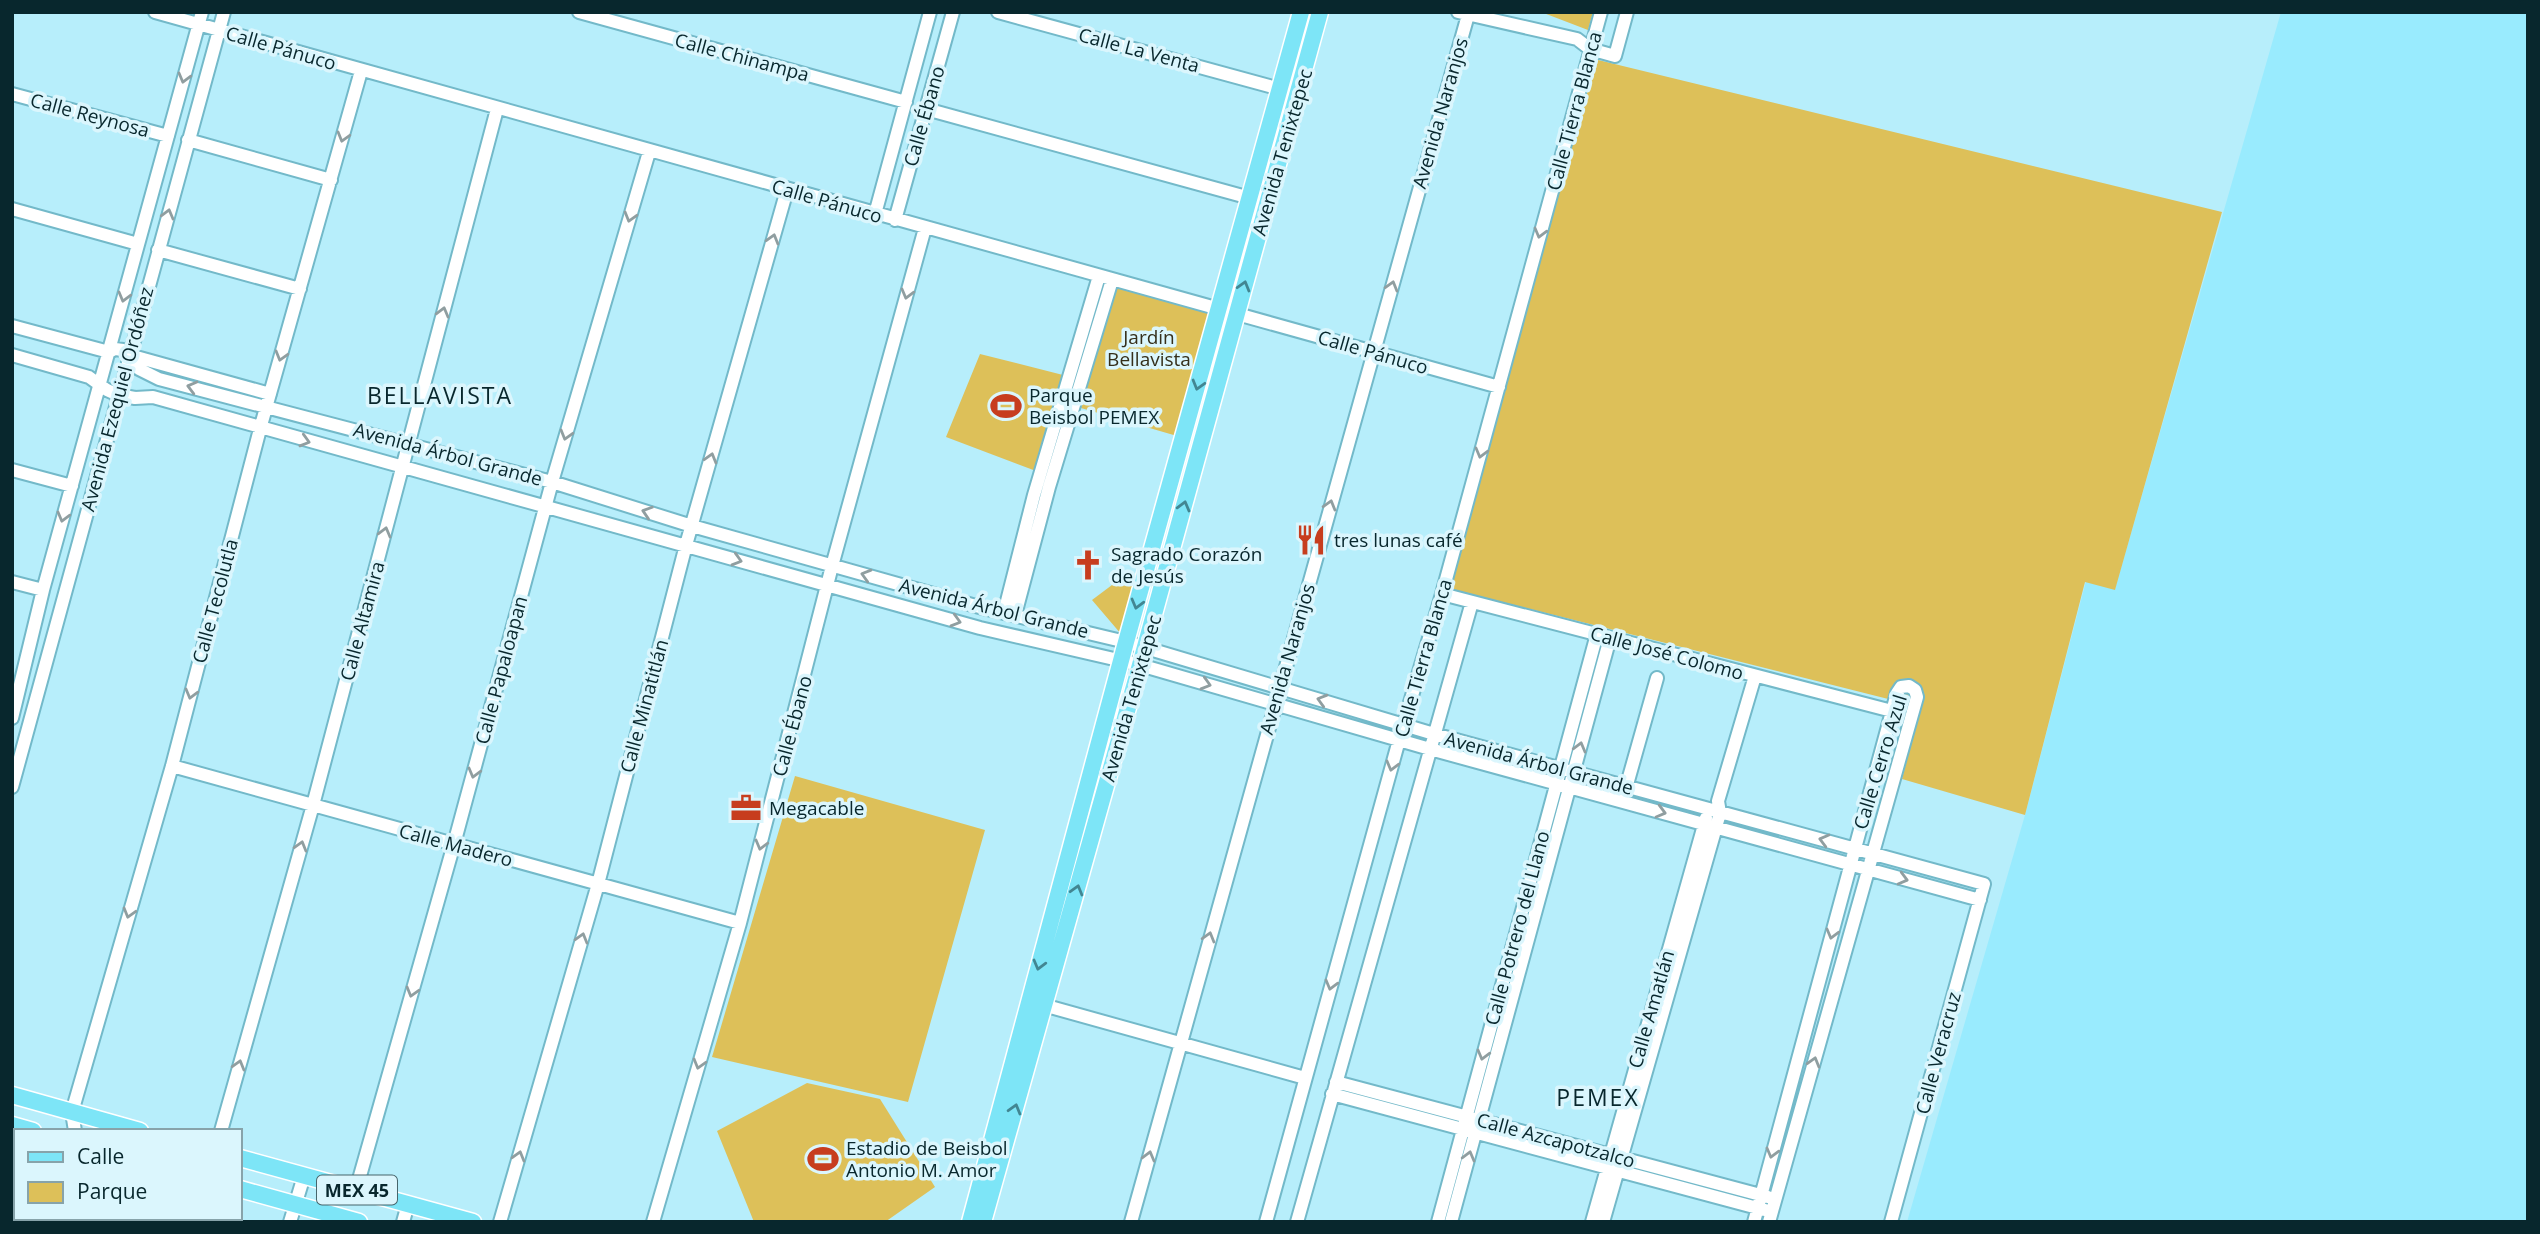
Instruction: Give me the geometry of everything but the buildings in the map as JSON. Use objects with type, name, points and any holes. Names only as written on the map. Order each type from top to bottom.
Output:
[{"type":"main road","name":"Avenida Tenixtepec","points":[[1037,1003],[1076,827],[1301,12]]},
{"type":"main road","name":"Avenida Tenixtepec","points":[[970,1222],[990,1171],[1037,1003],[1093,831],[1320,12]]},
{"type":"main road","points":[[1076,827],[1093,831]]},
{"type":"main road","points":[[12,1095],[132,1129]]},
{"type":"main road","name":"MEX 45","points":[[242,1159],[474,1222]]},
{"type":"main road","name":"Avenida Tenixtepec","points":[[983,1222],[990,1171]]},
{"type":"main road","name":"MEX 45","points":[[242,1190],[359,1222]]},
{"type":"street","name":"Calle Pánuco","points":[[155,12],[200,18],[219,30],[361,71],[1499,387]]},
{"type":"street","name":"Avenida Ezequiel Ordóñez","points":[[12,787],[224,12]]},
{"type":"street","name":"Calle Chinampa","points":[[579,12],[906,102]]},
{"type":"street","name":"Calle Ébano","points":[[875,214],[930,12]]},
{"type":"street","name":"Calle Ébano","points":[[895,220],[953,12]]},
{"type":"street","name":"Calle La Venta","points":[[998,12],[1280,89]]},
{"type":"street","name":"Calle Tierra Blanca","points":[[1266,1222],[1601,12]]},
{"type":"street","name":"Calle Tierra Blanca","points":[[1590,49],[1615,56],[1627,12]]},
{"type":"street","points":[[1463,14],[1577,39],[1590,49]]},
{"type":"street","name":"Avenida Naranjos","points":[[1131,1222],[1373,352],[1463,14]]},
{"type":"street","name":"Avenida Ezequiel Ordóñez","points":[[12,719],[43,590],[200,18]]},
{"type":"street","points":[[1577,39],[1595,34],[1619,40]]},
{"type":"street","name":"Calle Tecolutla","points":[[75,1129],[72,1112],[172,766],[260,429],[361,71]]},
{"type":"street","name":"Calle Reynosa","points":[[12,94],[168,136]]},
{"type":"street","name":"Calle Altamira","points":[[222,1129],[313,805],[497,109]]},
{"type":"street","points":[[926,109],[1250,198]]},
{"type":"street","points":[[188,140],[331,180]]},
{"type":"street","name":"Calle Papaloapan","points":[[356,1190],[454,844],[552,482],[649,152]]},
{"type":"street","name":"Calle Minatitlán","points":[[500,1222],[598,884],[686,545],[787,190]]},
{"type":"street","points":[[12,209],[138,244]]},
{"type":"street","name":"Calle Ébano","points":[[653,1222],[740,923],[832,566],[925,228]]},
{"type":"street","points":[[158,250],[300,289]]},
{"type":"street","points":[[1009,614],[1049,487],[1105,278]]},
{"type":"street","points":[[12,326],[109,352],[115,349],[123,350],[129,355]]},
{"type":"street","name":"Avenida Árbol Grande","points":[[12,355],[89,377],[118,395],[153,397],[978,628],[1140,664],[1399,740],[1980,900]]},
{"type":"street","name":"Avenida Árbol Grande","points":[[129,355],[408,444],[552,482],[832,566],[1009,614],[1145,647],[1434,734],[1716,808],[1984,884]]},
{"type":"street","points":[[12,470],[72,486]]},
{"type":"street","points":[[12,582],[43,590],[56,583],[65,587]]},
{"type":"street","points":[[43,590],[47,606],[59,609]]},
{"type":"street","name":"Calle José Colomo","points":[[1442,594],[1892,711]]},
{"type":"street","points":[[1297,1222],[1472,602]]},
{"type":"street","name":"Calle Potrero del Llano","points":[[1451,1222],[1471,1125],[1603,636]]},
{"type":"street","name":"Calle Amatlán","points":[[1592,1222],[1614,1163],[1755,676]]},
{"type":"street","points":[[1622,802],[1657,678]]},
{"type":"street","name":"Calle Cerro Azul","points":[[1754,1222],[1897,693],[1901,687],[1909,686],[1915,690],[1917,697],[1772,1211]]},
{"type":"street","name":"Calle Madero","points":[[172,766],[740,923]]},
{"type":"street","points":[[1871,786],[1890,791]]},
{"type":"street","points":[[1865,810],[1884,815]]},
{"type":"street","name":"Calle Veracruz","points":[[1891,1222],[1984,884]]},
{"type":"street","points":[[1037,1003],[1305,1078]]},
{"type":"street","points":[[1804,1035],[1821,1039]]},
{"type":"street","name":"Calle Azcapotzalco","points":[[1334,1088],[1759,1201],[1772,1211]]},
{"type":"street","name":"Calle Potrero del Llano","points":[[1438,1222],[1471,1125]]},
{"type":"street","name":"Calle Amatlán","points":[[1603,1222],[1614,1163]]},
{"type":"street","points":[[290,1222],[304,1176]]},
{"type":"street","points":[[403,1222],[408,1204]]},
{"type":"shaded area","points":[[2281,12],[2528,12],[2528,1222],[1907,1222],[2025,815],[2086,581],[2115,589]]},
{"type":"green space","points":[[1541,12],[1593,12],[1588,30]]},
{"type":"green space","points":[[1594,59],[2222,212],[2115,590],[2085,582],[2025,815],[1902,779],[1920,707],[1450,589]]},
{"type":"green space","name":"Jardín Bellavista","points":[[1113,283],[1213,311],[1177,436],[1081,408]]},
{"type":"green space","name":"Parque Beisbol PEMEX","points":[[980,354],[1063,375],[1036,471],[946,437]]},
{"type":"green space","points":[[1116,582],[1134,584],[1121,634],[1092,600]]},
{"type":"green space","points":[[795,776],[985,830],[908,1102],[712,1057]]},
{"type":"green space","name":"Estadio de Beisbol Antonio M. Amor","points":[[807,1083],[880,1099],[935,1187],[885,1222],[754,1222],[717,1131]]},
{"type":"place","name":"Parque Beisbol PEMEX","points":[[1006,406]]},
{"type":"place","name":"tres lunas café","points":[[1311,540]]},
{"type":"place","name":"Sagrado Corazón de Jesús","points":[[1088,565]]},
{"type":"place","name":"Megacable","points":[[746,808]]},
{"type":"place","name":"Estadio de Beisbol Antonio M. Amor","points":[[823,1159]]},
{"type":"district","name":"BELLAVISTA","points":[[440,395]]},
{"type":"district","name":"PEMEX","points":[[1598,1097]]}]
